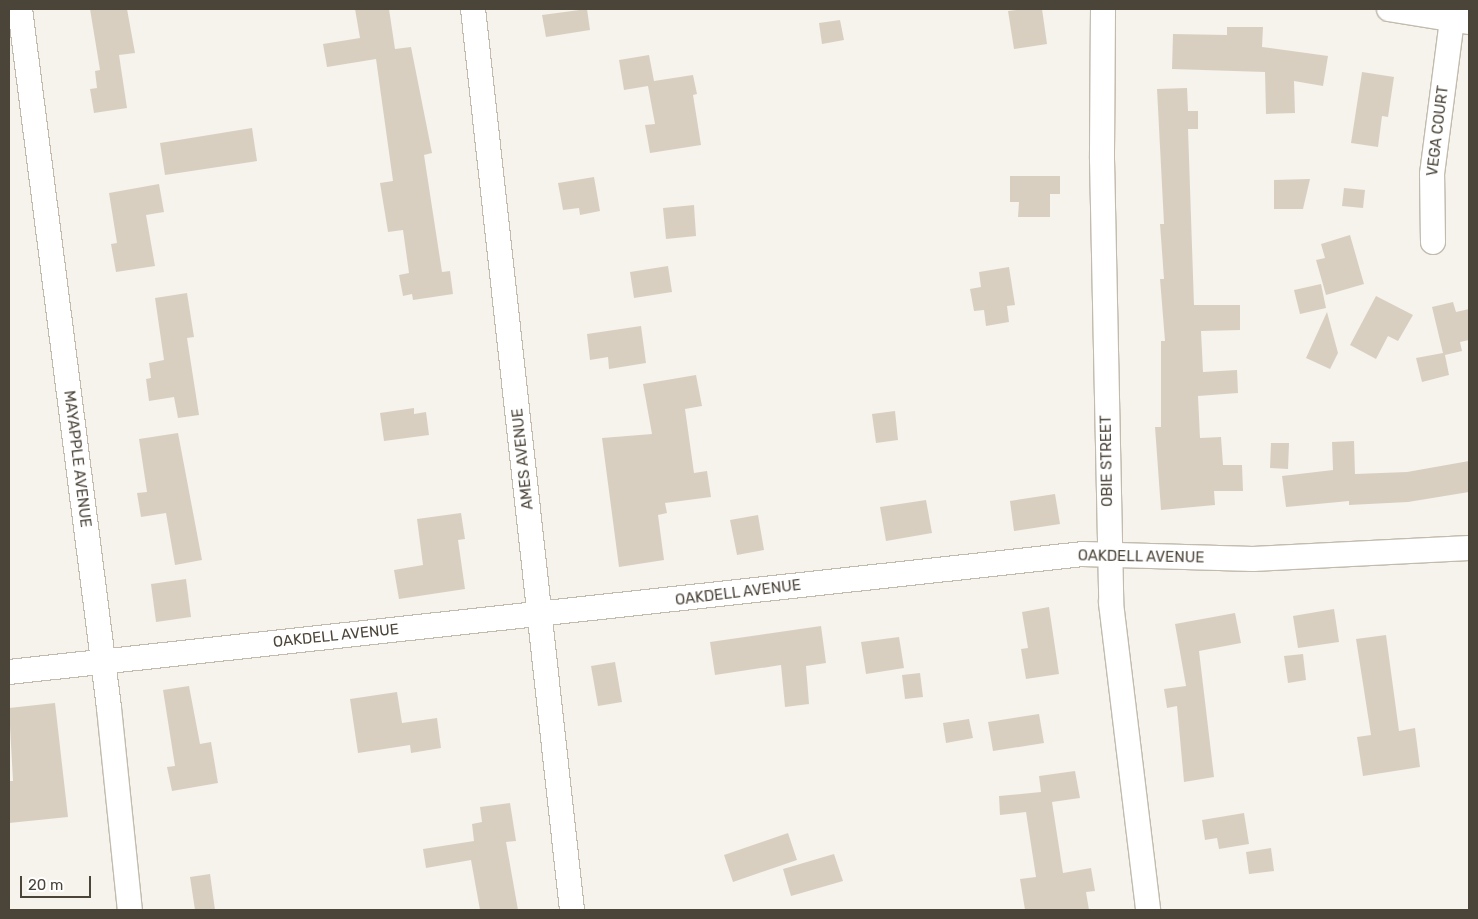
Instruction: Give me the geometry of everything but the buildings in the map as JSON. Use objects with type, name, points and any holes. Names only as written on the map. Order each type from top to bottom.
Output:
[{"type":"street","name":"MAYAPPLE AVENUE","points":[[20,9],[102,662],[130,910]]},
{"type":"street","name":"AMES AVENUE","points":[[473,9],[572,910]]},
{"type":"street","name":"OBIE STREET","points":[[1103,9],[1102,159],[1112,612],[1148,910]]},
{"type":"street","points":[[1389,9],[1461,21]]},
{"type":"street","name":"VEGA COURT","points":[[1433,242],[1432,174],[1461,21]]},
{"type":"street","name":"OAKDELL AVENUE","points":[[9,672],[941,569],[1110,554],[1253,559],[1469,548]]}]
